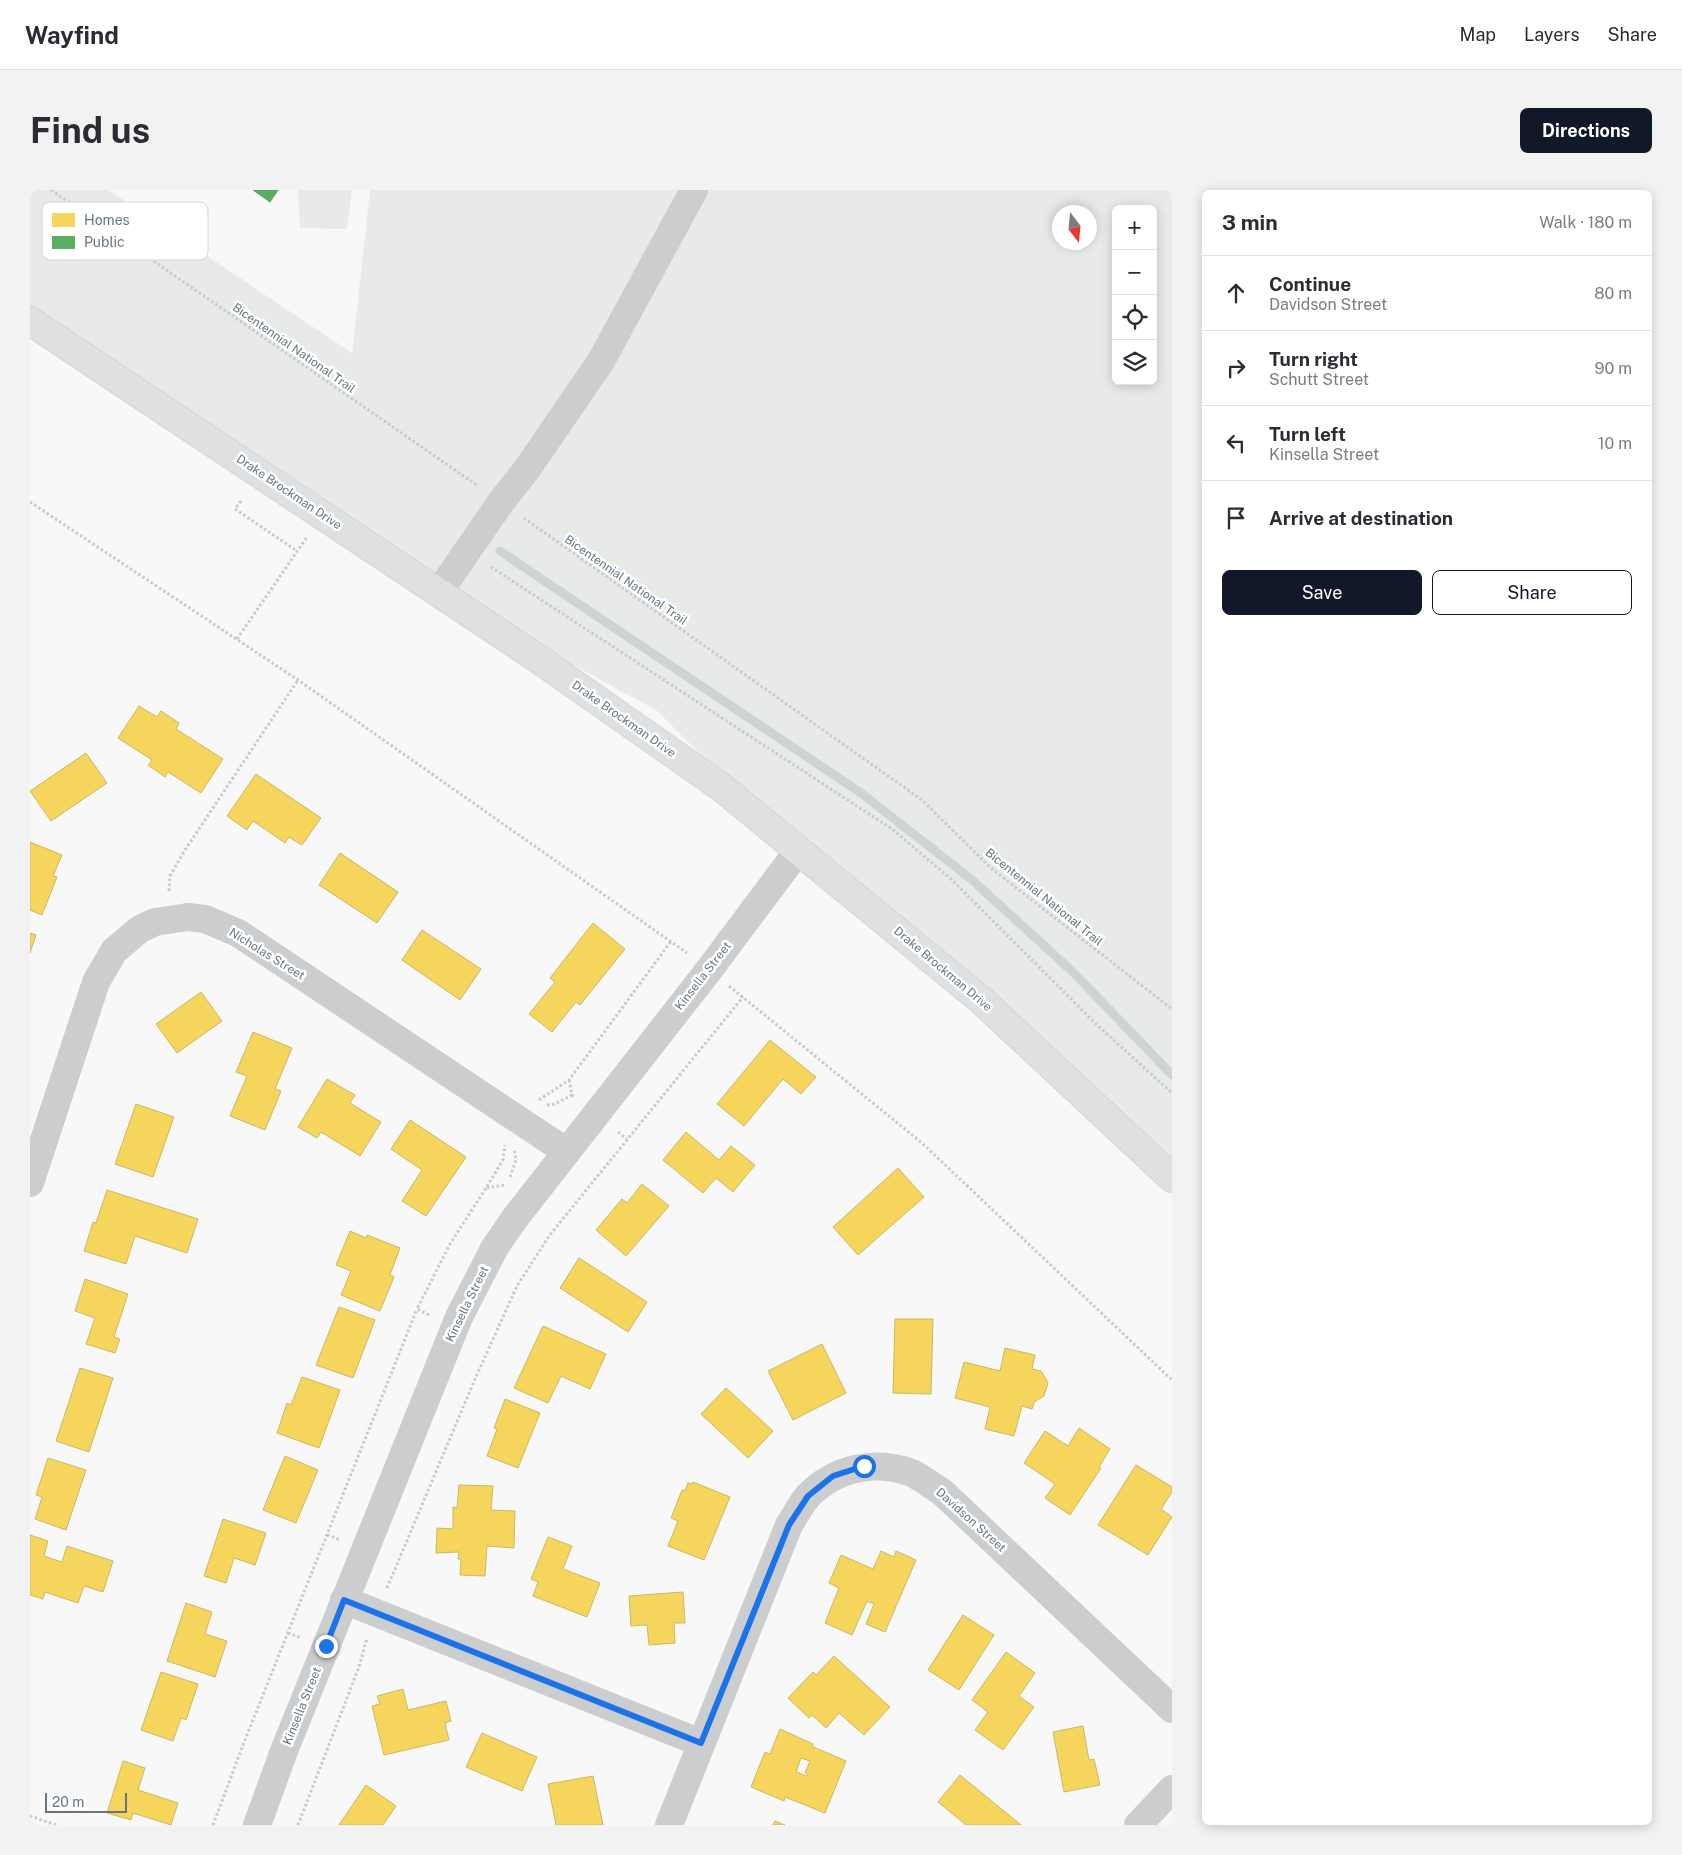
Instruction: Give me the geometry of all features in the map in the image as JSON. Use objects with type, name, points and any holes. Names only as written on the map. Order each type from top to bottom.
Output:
[{"type":"main road","name":"Drake Brockman Drive","points":[[30,321],[537,658],[721,787],[981,1000],[1172,1178]]},
{"type":"street","points":[[439,592],[501,502],[528,469],[601,361],[694,190]]},
{"type":"street","name":"Kinsella Street","points":[[257,1825],[284,1750],[462,1310],[495,1247],[709,970],[798,851]]},
{"type":"street","name":"Nicholas Street","points":[[30,1182],[96,982],[114,951],[140,929],[155,922],[188,917],[205,920],[238,933],[567,1152]]},
{"type":"street","name":"Davidson Street","points":[[669,1825],[789,1525],[808,1496],[833,1476],[864,1466],[880,1466],[912,1474],[942,1492],[1172,1709]]},
{"type":"street","points":[[344,1600],[701,1743]]},
{"type":"street","points":[[1138,1825],[1172,1789]]},
{"type":"path","name":"Bicentennial National Trail","points":[[51,190],[68,202]]},
{"type":"path","name":"Bicentennial National Trail","points":[[152,260],[501,502],[922,800],[992,869],[1172,1008]]},
{"type":"path","points":[[241,501],[236,509],[297,551]]},
{"type":"path","points":[[30,502],[298,680],[672,940],[569,1080],[534,1104]]},
{"type":"path","points":[[237,640],[322,515]]},
{"type":"path","points":[[467,551],[892,829],[952,880],[1097,1025],[1172,1093]]},
{"type":"path","points":[[174,919],[168,900],[170,876],[185,850],[298,680]]},
{"type":"path","points":[[389,1585],[475,1379],[517,1286],[549,1236],[743,998],[922,1143],[1172,1380]]},
{"type":"path","points":[[545,1106],[555,1104],[572,1095],[569,1080]]},
{"type":"path","points":[[214,1825],[243,1745],[418,1309],[450,1244],[503,1160],[505,1142]]},
{"type":"path","points":[[486,1188],[507,1185],[516,1160],[512,1143]]},
{"type":"path","points":[[418,1309],[455,1327]]},
{"type":"path","points":[[298,1825],[359,1667],[366,1639]]},
{"type":"path","points":[[354,1665],[359,1667]]},
{"type":"path","points":[[30,1816],[56,1825]]},
{"type":"shaded area","points":[[30,190],[108,190],[126,202],[42,202],[42,260],[208,260],[208,257],[352,353],[370,190],[1172,190],[1172,1178],[798,851],[656,710],[439,592],[30,321]]},
{"type":"shaded area","points":[[298,190],[352,190],[347,229],[300,228]]},
{"type":"building: Homes","points":[[139,706],[157,717],[161,711],[179,723],[176,729],[223,759],[201,793],[168,772],[165,777],[148,765],[152,760],[118,738]]},
{"type":"building: Homes","points":[[86,753],[107,783],[51,821],[30,791]]},
{"type":"building: Homes","points":[[256,774],[321,818],[302,845],[289,837],[285,843],[253,821],[247,830],[227,816]]},
{"type":"building: Homes","points":[[30,842],[62,855],[53,876],[57,877],[42,915],[30,910]]},
{"type":"building: Homes","points":[[340,853],[398,892],[377,923],[319,885]]},
{"type":"building: Homes","points":[[593,923],[625,949],[580,1005],[576,1002],[552,1032],[529,1014],[555,982],[550,978]]},
{"type":"building: Homes","points":[[422,930],[481,969],[460,1000],[402,960]]},
{"type":"building: Homes","points":[[30,933],[36,935],[30,953]]},
{"type":"building: Homes","points":[[201,992],[222,1021],[177,1053],[156,1024]]},
{"type":"building: Homes","points":[[253,1032],[292,1048],[275,1089],[281,1091],[265,1130],[230,1116],[247,1076],[236,1072]]},
{"type":"building: Homes","points":[[770,1040],[816,1077],[801,1094],[783,1079],[744,1126],[717,1104]]},
{"type":"building: Homes","points":[[327,1079],[355,1095],[350,1103],[381,1122],[360,1156],[321,1132],[317,1138],[298,1127]]},
{"type":"building: Homes","points":[[136,1104],[174,1117],[153,1177],[115,1164]]},
{"type":"building: Homes","points":[[410,1120],[466,1157],[426,1216],[402,1201],[422,1170],[391,1149]]},
{"type":"building: Homes","points":[[686,1132],[719,1160],[731,1146],[755,1165],[733,1192],[716,1178],[703,1193],[663,1160]]},
{"type":"building: Homes","points":[[898,1168],[924,1197],[858,1255],[833,1227]]},
{"type":"building: Homes","points":[[642,1184],[669,1206],[626,1256],[596,1230],[622,1199],[627,1203]]},
{"type":"building: Homes","points":[[107,1190],[198,1219],[187,1253],[135,1236],[126,1264],[84,1251],[93,1222],[96,1223]]},
{"type":"building: Homes","points":[[350,1231],[366,1238],[367,1235],[400,1248],[390,1275],[394,1277],[380,1311],[341,1295],[351,1271],[336,1265]]},
{"type":"building: Homes","points":[[579,1258],[647,1302],[628,1332],[560,1288]]},
{"type":"building: Homes","points":[[85,1279],[128,1294],[114,1337],[120,1339],[115,1353],[86,1344],[95,1318],[75,1311]]},
{"type":"building: Homes","points":[[339,1307],[375,1320],[353,1378],[316,1365]]},
{"type":"building: Homes","points":[[895,1319],[933,1319],[931,1394],[893,1393]]},
{"type":"building: Homes","points":[[543,1326],[606,1354],[590,1389],[561,1376],[548,1403],[514,1388]]},
{"type":"building: Homes","points":[[822,1344],[846,1393],[793,1420],[768,1371]]},
{"type":"building: Homes","points":[[1005,1348],[1035,1355],[1032,1369],[1041,1371],[1048,1383],[1044,1396],[1034,1402],[1032,1409],[1022,1406],[1014,1436],[985,1429],[990,1407],[955,1398],[964,1362],[1000,1371]]},
{"type":"building: Homes","points":[[80,1368],[113,1378],[89,1452],[56,1441]]},
{"type":"building: Homes","points":[[302,1377],[340,1390],[319,1448],[277,1433],[287,1403],[291,1405]]},
{"type":"building: Homes","points":[[726,1388],[773,1431],[748,1458],[701,1414]]},
{"type":"building: Homes","points":[[505,1399],[540,1413],[518,1468],[487,1456],[497,1429],[494,1428]]},
{"type":"building: Homes","points":[[1079,1428],[1110,1449],[1099,1467],[1101,1468],[1070,1515],[1045,1498],[1055,1484],[1024,1463],[1045,1431],[1068,1446]]},
{"type":"building: Homes","points":[[285,1456],[318,1470],[296,1523],[263,1510]]},
{"type":"building: Homes","points":[[48,1458],[86,1470],[66,1530],[35,1519],[42,1497],[36,1495]]},
{"type":"building: Homes","points":[[1136,1465],[1172,1487],[1172,1492],[1161,1509],[1172,1517],[1148,1555],[1098,1525]]},
{"type":"building: Homes","points":[[693,1482],[730,1497],[704,1560],[668,1546],[678,1521],[671,1518],[682,1490],[685,1491],[688,1483],[692,1484]]},
{"type":"building: Homes","points":[[459,1485],[493,1486],[491,1510],[515,1511],[514,1548],[487,1546],[485,1576],[460,1575],[461,1559],[458,1559],[459,1552],[436,1553],[437,1528],[453,1529],[453,1507],[457,1508]]},
{"type":"building: Homes","points":[[223,1519],[266,1533],[255,1565],[234,1558],[226,1583],[204,1576]]},
{"type":"building: Homes","points":[[30,1535],[48,1541],[44,1556],[62,1562],[67,1546],[113,1561],[103,1592],[84,1586],[78,1603],[45,1592],[43,1599],[30,1595]]},
{"type":"building: Homes","points":[[548,1537],[572,1546],[563,1569],[600,1583],[587,1617],[533,1596],[538,1582],[531,1579]]},
{"type":"building: Homes","points":[[881,1551],[894,1557],[896,1551],[916,1560],[885,1632],[866,1624],[874,1604],[867,1601],[852,1635],[825,1623],[839,1588],[829,1583],[841,1555],[873,1569]]},
{"type":"building: Homes","points":[[683,1592],[685,1623],[674,1623],[675,1643],[649,1645],[647,1625],[631,1626],[629,1596]]},
{"type":"building: Homes","points":[[186,1603],[212,1612],[205,1634],[227,1641],[215,1677],[167,1661]]},
{"type":"building: Homes","points":[[963,1615],[994,1635],[959,1690],[928,1670]]},
{"type":"building: Homes","points":[[1006,1652],[1035,1673],[1019,1696],[1034,1707],[1003,1750],[975,1730],[988,1712],[972,1700]]},
{"type":"building: Homes","points":[[834,1656],[890,1707],[864,1735],[839,1713],[826,1728],[812,1715],[809,1718],[788,1698],[813,1672],[816,1675]]},
{"type":"building: Homes","points":[[161,1672],[198,1684],[186,1720],[181,1718],[173,1741],[141,1730]]},
{"type":"building: Homes","points":[[403,1689],[408,1710],[446,1701],[451,1721],[445,1723],[449,1740],[384,1755],[372,1706],[380,1704],[377,1696]]},
{"type":"building: Homes","points":[[1083,1726],[1089,1760],[1094,1759],[1100,1785],[1064,1792],[1053,1732]]},
{"type":"building: Homes","points":[[780,1729],[846,1761],[825,1813],[785,1797],[784,1801],[751,1787],[765,1752],[770,1754]],"holes":[[[801,1758],[810,1761],[805,1773],[808,1774],[807,1776],[796,1772]]]},
{"type":"building: Homes","points":[[482,1733],[537,1757],[522,1791],[466,1767]]},
{"type":"building: Homes","points":[[123,1761],[145,1768],[138,1790],[178,1803],[171,1825],[133,1813],[131,1820],[107,1813]]},
{"type":"building: Homes","points":[[960,1775],[1021,1825],[966,1825],[938,1802]]},
{"type":"building: Homes","points":[[593,1776],[603,1825],[556,1825],[548,1784]]},
{"type":"building: Homes","points":[[366,1785],[396,1806],[383,1825],[339,1825]]},
{"type":"building: Homes","points":[[775,1821],[785,1825],[773,1825]]},
{"type":"building: Public","points":[[253,190],[278,190],[270,202]]},
{"type":"waterway","points":[[500,551],[861,793],[971,879],[1074,973],[1172,1075]]},
{"type":"route","points":[[326,1646],[344,1600],[701,1743],[789,1525],[808,1496],[833,1476],[864,1466]]}]
